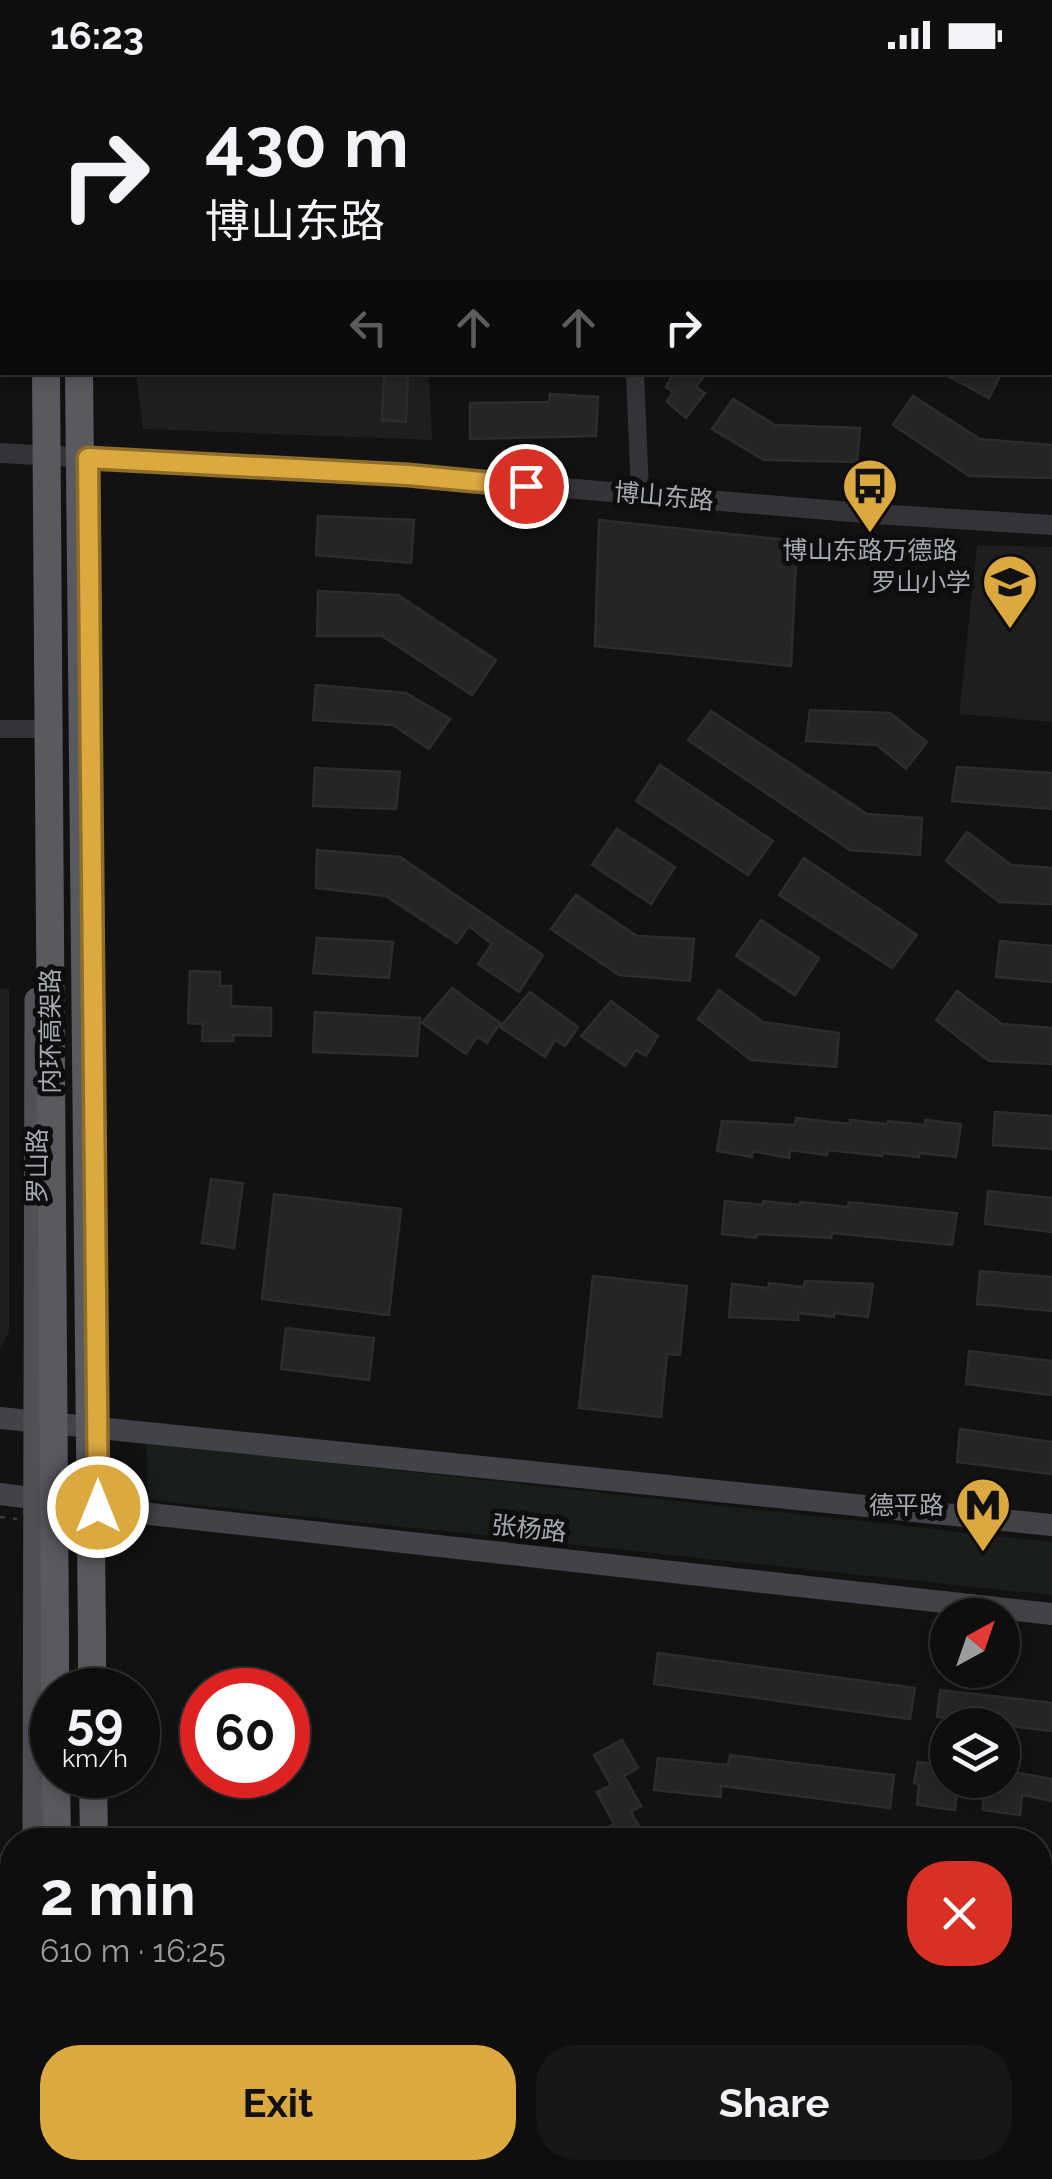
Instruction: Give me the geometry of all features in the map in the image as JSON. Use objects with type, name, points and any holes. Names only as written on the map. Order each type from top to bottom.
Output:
[{"type":"highway","name":"内环高架路","points":[[46,375],[56,1668]]},
{"type":"highway","name":"内环高架路","points":[[79,375],[92,1668]]},
{"type":"highway","points":[[56,1798],[56,1828]]},
{"type":"highway","points":[[93,1798],[94,1828]]},
{"type":"main road","name":"罗山路","points":[[35,1828],[36,375]]},
{"type":"main road","points":[[88,375],[98,1507],[103,1668]]},
{"type":"main road","points":[[0,1418],[1052,1525]]},
{"type":"main road","name":"张杨路","points":[[0,1494],[1052,1614]]},
{"type":"main road","points":[[105,1798],[106,1828]]},
{"type":"street","points":[[635,375],[640,494]]},
{"type":"street","name":"博山东路","points":[[0,453],[408,475],[1052,525]]},
{"type":"street","points":[[0,729],[36,729]]},
{"type":"shaded area","points":[[136,375],[429,375],[432,440],[143,429]]},
{"type":"shaded area","name":"罗山小学","points":[[977,545],[1052,547],[1052,722],[959,714]]},
{"type":"shaded area","points":[[0,988],[9,989],[9,1331],[0,1350]]},
{"type":"shaded area","points":[[146,1443],[1052,1542],[1052,1595],[148,1500]]},
{"type":"building","points":[[384,375],[408,375],[406,422],[382,420]]},
{"type":"building","points":[[672,375],[705,375],[696,387],[705,393],[686,418],[667,402],[673,392],[666,387]]},
{"type":"building","points":[[946,375],[1000,375],[989,398]]},
{"type":"building","points":[[550,394],[598,397],[596,436],[470,439],[470,403],[549,402]]},
{"type":"building","points":[[913,396],[980,439],[1052,445],[1052,478],[969,476],[893,425]]},
{"type":"building","points":[[733,399],[775,425],[860,428],[857,462],[764,460],[712,429]]},
{"type":"building","points":[[318,516],[414,520],[411,563],[316,555]]},
{"type":"building","points":[[599,520],[797,541],[791,666],[595,646]]},
{"type":"building","points":[[318,591],[398,595],[496,660],[472,695],[382,636],[317,636]]},
{"type":"building","points":[[316,685],[406,693],[450,719],[429,749],[393,725],[313,720]]},
{"type":"building","points":[[810,710],[890,713],[927,742],[906,769],[877,745],[806,741]]},
{"type":"building","points":[[711,711],[867,814],[922,818],[920,855],[850,850],[688,740]]},
{"type":"building","points":[[660,765],[773,841],[748,875],[636,801]]},
{"type":"building","points":[[957,767],[1052,773],[1052,809],[952,801]]},
{"type":"building","points":[[315,768],[400,772],[396,809],[313,806]]},
{"type":"building","points":[[617,829],[675,867],[651,904],[592,865]]},
{"type":"building","points":[[967,832],[1011,865],[1052,868],[1052,904],[999,902],[946,861]]},
{"type":"building","points":[[317,850],[400,857],[543,955],[519,992],[478,964],[492,944],[469,926],[457,943],[386,896],[316,888]]},
{"type":"building","points":[[804,858],[917,935],[892,968],[779,895]]},
{"type":"building","points":[[576,895],[637,936],[694,939],[690,981],[619,975],[551,929]]},
{"type":"building","points":[[761,920],[819,958],[795,995],[736,956]]},
{"type":"building","points":[[317,938],[393,942],[389,978],[313,973]]},
{"type":"building","points":[[1000,941],[1052,946],[1052,982],[996,977]]},
{"type":"building","points":[[190,971],[220,972],[220,986],[231,986],[231,1006],[271,1008],[271,1036],[233,1035],[233,1041],[202,1041],[203,1024],[188,1023]]},
{"type":"building","points":[[452,988],[500,1023],[487,1043],[477,1037],[466,1054],[422,1023]]},
{"type":"building","points":[[719,990],[763,1022],[839,1033],[836,1067],[751,1060],[698,1019]]},
{"type":"building","points":[[957,991],[1002,1024],[1052,1028],[1052,1064],[989,1061],[936,1020]]},
{"type":"building","points":[[530,992],[578,1027],[565,1046],[555,1040],[545,1057],[500,1027]]},
{"type":"building","points":[[611,1001],[658,1036],[646,1056],[636,1050],[625,1066],[581,1036]]},
{"type":"building","points":[[315,1012],[420,1018],[417,1056],[313,1052]]},
{"type":"building","points":[[995,1112],[1052,1116],[1052,1149],[993,1145]]},
{"type":"building","points":[[796,1118],[850,1124],[850,1120],[925,1125],[925,1120],[961,1124],[956,1157],[919,1153],[919,1157],[882,1156],[828,1150],[827,1155],[790,1150],[789,1158],[753,1151],[752,1157],[717,1151],[722,1121],[795,1125]]},
{"type":"building","points":[[211,1179],[243,1183],[234,1248],[202,1243]]},
{"type":"building","points":[[988,1191],[1052,1198],[1052,1232],[985,1224]]},
{"type":"building","points":[[274,1194],[401,1209],[389,1315],[262,1299]]},
{"type":"building","points":[[725,1201],[848,1207],[849,1202],[957,1213],[952,1245],[832,1233],[831,1238],[757,1234],[756,1238],[722,1234]]},
{"type":"building","points":[[980,1271],[1052,1277],[1052,1311],[977,1304]]},
{"type":"building","points":[[593,1276],[687,1286],[680,1355],[667,1354],[661,1417],[579,1408]]},
{"type":"building","points":[[805,1281],[873,1284],[868,1317],[798,1313],[798,1320],[729,1317],[732,1284],[804,1287]]},
{"type":"building","points":[[286,1328],[374,1338],[369,1380],[281,1369]]},
{"type":"building","points":[[969,1351],[1052,1361],[1052,1395],[966,1384]]},
{"type":"building","points":[[960,1429],[1052,1442],[1052,1474],[957,1462]]},
{"type":"building","points":[[658,1653],[915,1688],[910,1719],[654,1684]]},
{"type":"building","points":[[940,1690],[1052,1703],[1052,1731],[1020,1727],[1020,1708],[938,1708]]},
{"type":"building","points":[[622,1740],[638,1768],[624,1776],[641,1806],[631,1812],[640,1828],[607,1828],[614,1824],[597,1792],[611,1785],[594,1755]]},
{"type":"building","points":[[730,1755],[894,1775],[890,1808],[721,1786],[721,1797],[654,1790],[658,1758],[728,1765]]},
{"type":"building","points":[[918,1762],[930,1764],[930,1798],[956,1798],[955,1810],[917,1805],[919,1784],[914,1783]]},
{"type":"building","points":[[1020,1773],[1052,1779],[1052,1801],[1022,1795],[1020,1815],[983,1810],[983,1798],[1020,1798]]},
{"type":"place","name":"博山东路万德路","points":[[870,535]]},
{"type":"place","name":"罗山小学","points":[[1010,631]]},
{"type":"place","name":"德平路","points":[[983,1554]]},
{"type":"route","points":[[98,1507],[88,458],[408,475],[526,486]]}]
